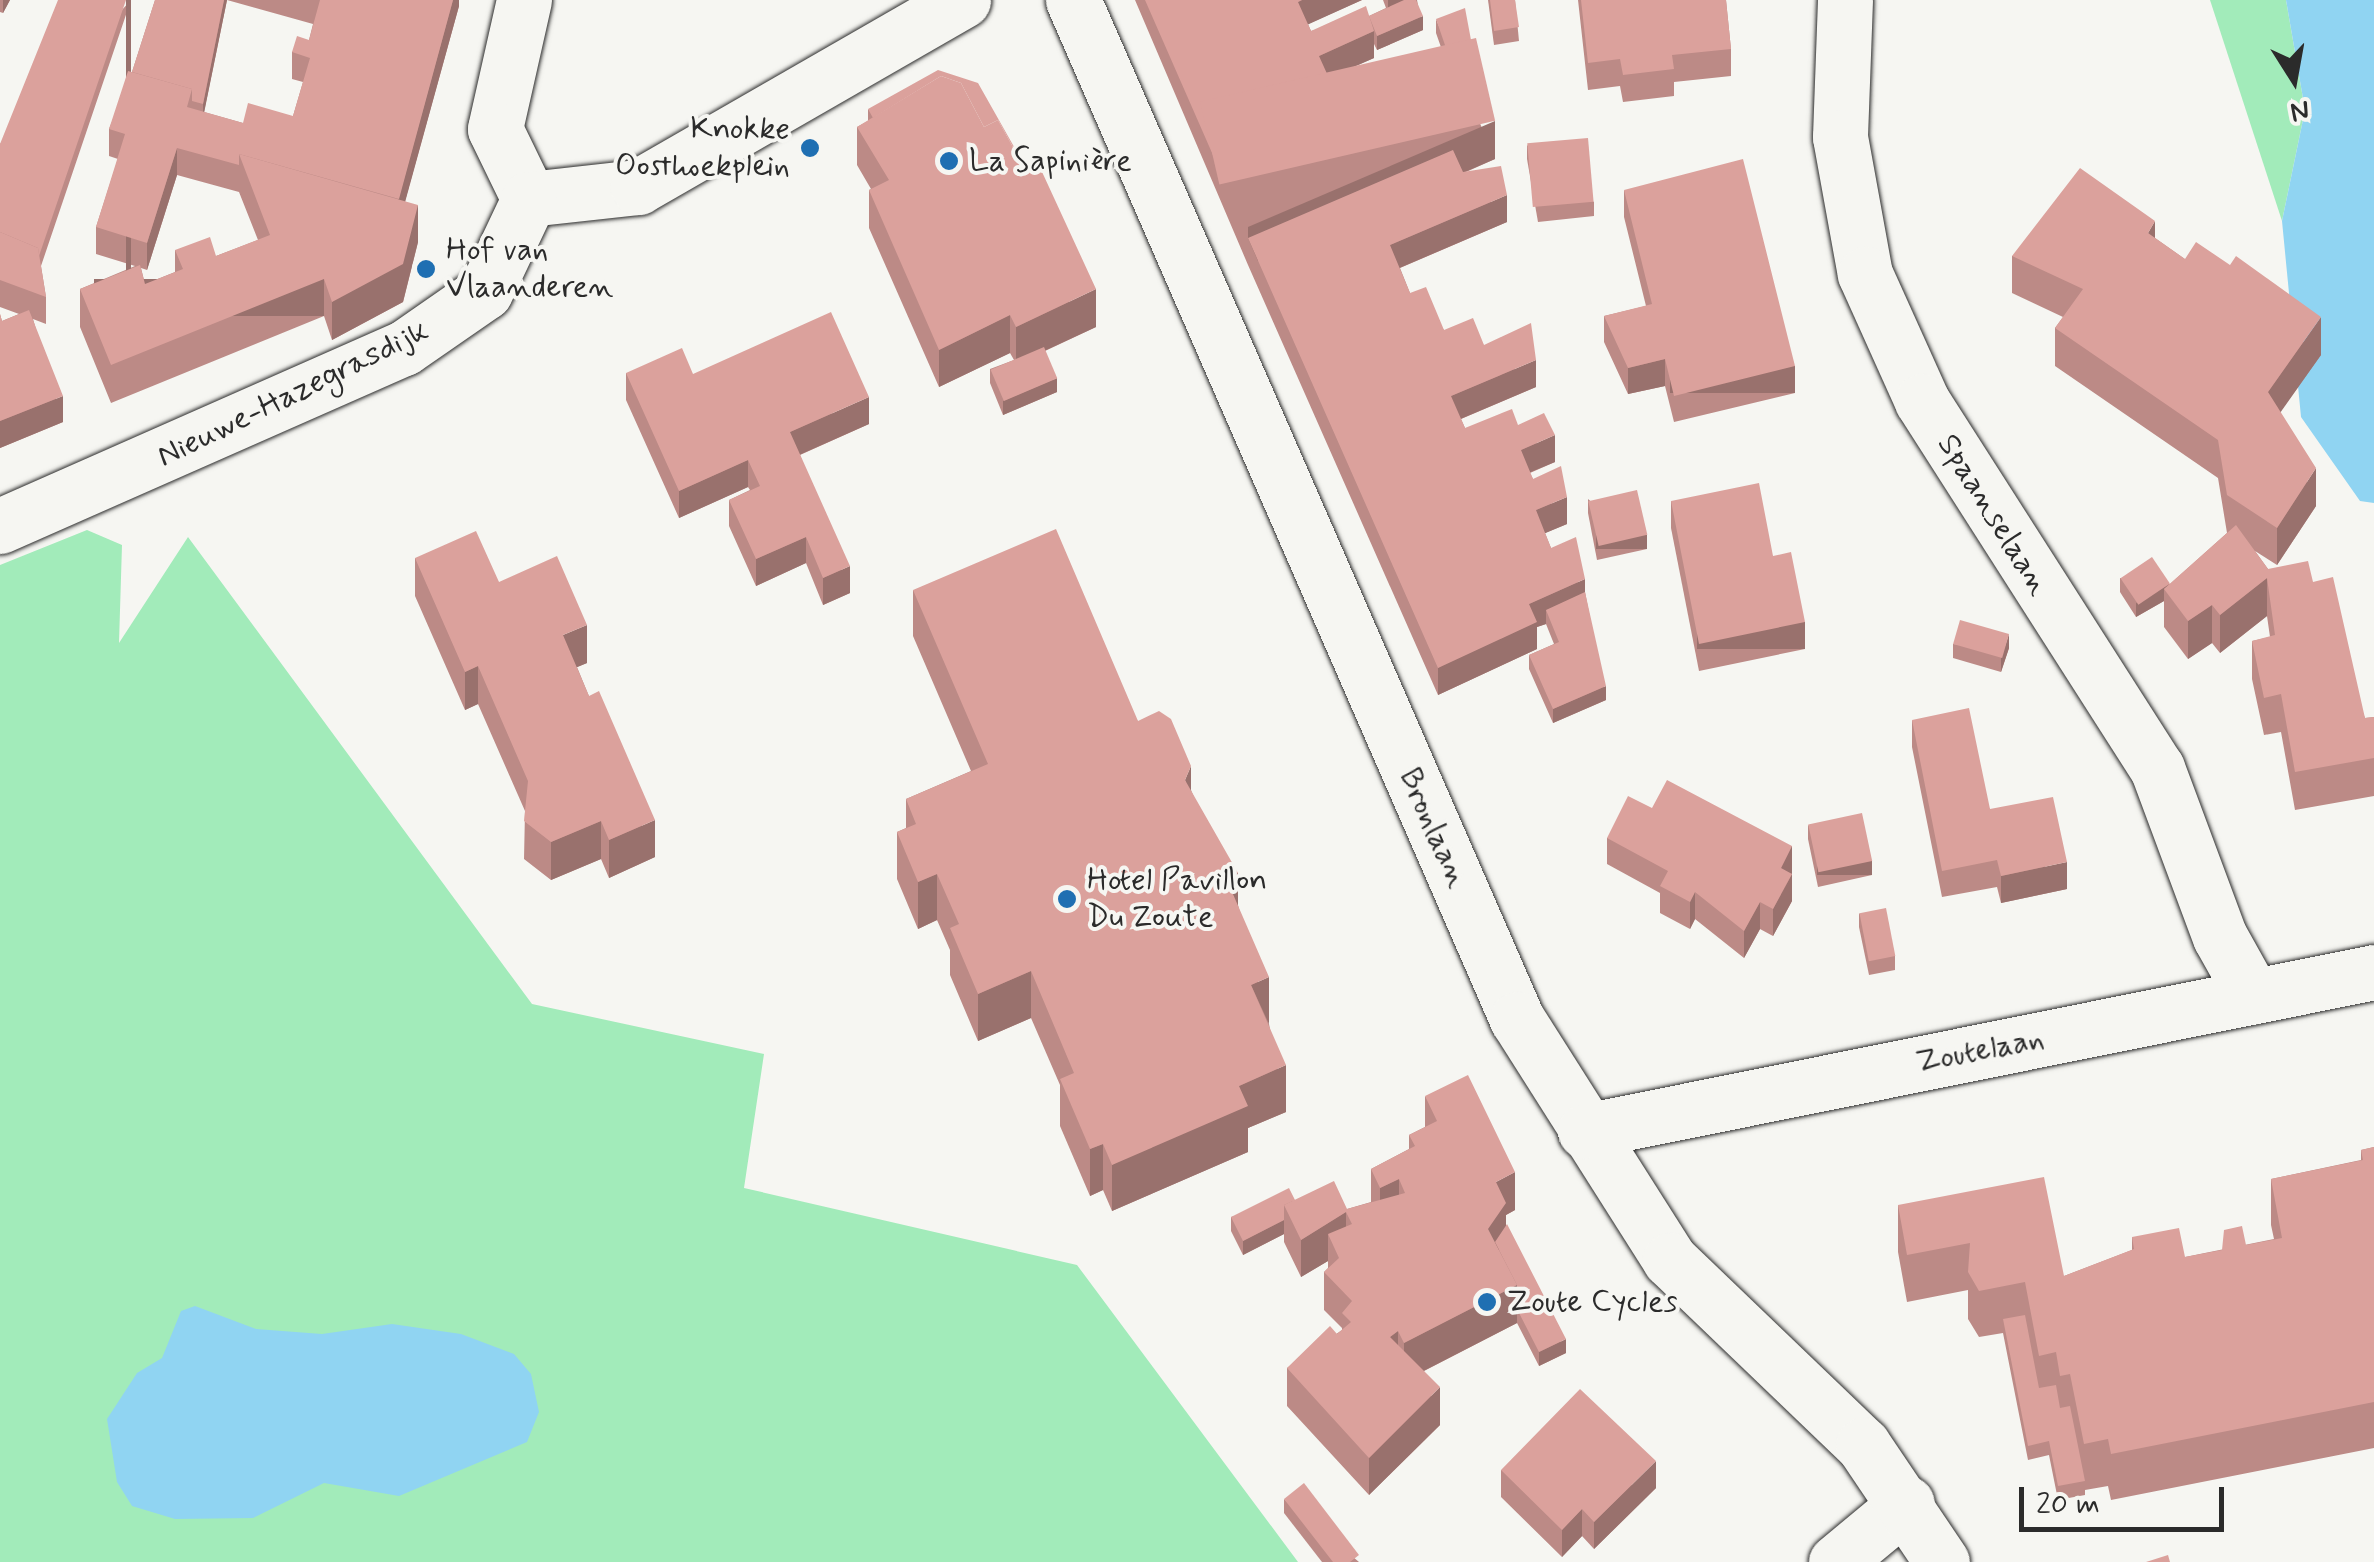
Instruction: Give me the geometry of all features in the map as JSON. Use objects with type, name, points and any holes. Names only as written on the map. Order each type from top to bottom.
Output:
[{"type":"street","points":[[524,0],[495,130],[530,199],[638,187],[963,0]]},
{"type":"street","name":"Bronlaan","points":[[1073,0],[1518,1019],[1670,1260],[1863,1446],[1907,1503],[1942,1562]]},
{"type":"street","name":"Spaanselaan","points":[[1846,0],[1840,137],[1866,274],[1922,401],[2158,768],[2220,937],[2253,996]]},
{"type":"street","name":"Nieuwe-Hazegrasdijk","points":[[0,526],[404,348],[485,292],[530,199]]},
{"type":"street","name":"Zoutelaan","points":[[1586,1131],[2374,972]]},
{"type":"street","points":[[1836,1562],[1907,1503]]},
{"type":"green space","points":[[2210,0],[2286,0],[2305,110],[2282,221]]},
{"type":"green space","points":[[87,530],[122,545],[119,643],[188,537],[532,1004],[764,1054],[744,1188],[1077,1265],[1298,1562],[0,1562],[0,565]]},
{"type":"water","points":[[2286,0],[2374,0],[2374,503],[2360,501],[2301,417],[2282,221],[2305,110]]},
{"type":"water","points":[[195,1306],[256,1329],[322,1334],[392,1324],[461,1334],[514,1354],[531,1374],[539,1412],[527,1442],[399,1496],[324,1483],[253,1518],[175,1519],[132,1506],[117,1482],[107,1419],[137,1373],[162,1358],[181,1311]]},
{"type":"building","points":[[58,0],[126,0],[39,256],[38,248],[0,232],[0,144]]},
{"type":"building","points":[[155,0],[224,0],[203,104],[192,101],[192,89],[132,72]]},
{"type":"building","points":[[320,0],[453,0],[399,199],[239,154],[239,165],[177,148],[147,243],[96,227],[125,134],[109,129],[128,71],[192,89],[187,107],[243,123],[248,103],[293,116],[310,58],[292,52],[297,36],[309,40]]},
{"type":"building","points":[[1145,0],[1302,0],[1298,2],[1311,31],[1366,6],[1374,31],[1319,56],[1338,98],[1216,151],[1216,162]]},
{"type":"building","points":[[1404,0],[1416,0],[1423,16],[1377,36],[1369,16]]},
{"type":"building","points":[[1490,0],[1515,0],[1519,27],[1494,31]]},
{"type":"building","points":[[1581,0],[1726,0],[1731,49],[1672,55],[1674,69],[1623,75],[1620,59],[1588,63]]},
{"type":"building","points":[[1465,8],[1471,40],[1447,51],[1436,19]]},
{"type":"building","points":[[1476,38],[1495,121],[1219,184],[1200,102]]},
{"type":"building","points":[[938,70],[978,83],[1025,169],[998,120],[984,127],[961,83],[941,76],[873,118],[868,109]]},
{"type":"building","points":[[941,76],[961,83],[984,127],[998,120],[1025,169],[1037,161],[1096,289],[1016,327],[1010,315],[939,350],[869,190],[889,180],[857,127]]},
{"type":"building","points":[[1588,138],[1594,202],[1533,207],[1527,143]]},
{"type":"building","points":[[1453,150],[1463,172],[1501,166],[1507,195],[1390,245],[1410,293],[1426,287],[1444,330],[1473,318],[1484,345],[1531,323],[1536,360],[1451,396],[1465,428],[1512,409],[1518,425],[1544,413],[1555,435],[1521,450],[1533,479],[1561,466],[1567,497],[1536,510],[1551,548],[1576,537],[1585,579],[1529,604],[1537,622],[1438,668],[1248,238]]},
{"type":"building","points":[[239,154],[418,205],[403,264],[332,302],[324,279],[111,365],[80,289],[140,265],[145,284],[183,269],[175,250],[210,237],[216,256],[270,235]]},
{"type":"building","points":[[1743,159],[1795,366],[1674,396],[1665,359],[1628,368],[1604,316],[1652,304],[1624,190]]},
{"type":"building","points":[[2080,168],[2155,221],[2148,233],[2185,259],[2196,242],[2230,265],[2236,256],[2321,317],[2268,392],[2316,468],[2277,528],[2227,495],[2218,440],[2055,328],[2083,289],[2012,256]]},
{"type":"building","points":[[0,232],[38,248],[46,297],[0,280]]},
{"type":"building","points":[[29,310],[63,396],[0,421],[0,314],[2,321]]},
{"type":"building","points":[[831,312],[869,397],[790,432],[850,566],[823,578],[806,537],[756,559],[729,500],[760,486],[748,460],[679,491],[626,373],[682,348],[693,374]]},
{"type":"building","points":[[1044,347],[1057,378],[1004,401],[991,370]]},
{"type":"building","points":[[1759,483],[1773,556],[1791,552],[1805,622],[1699,644],[1671,501]]},
{"type":"building","points":[[1637,490],[1647,535],[1599,546],[1588,501]]},
{"type":"building","points":[[2236,525],[2268,569],[2308,561],[2313,582],[2333,577],[2365,718],[2374,717],[2374,758],[2295,772],[2281,694],[2264,698],[2252,641],[2275,635],[2267,578],[2220,615],[2212,605],[2188,621],[2164,589]]},
{"type":"building","name":"Hotel Pavillon Du Zoute","points":[[1056,529],[1138,721],[1159,711],[1171,719],[1191,766],[1185,780],[1238,873],[1226,878],[1269,977],[1251,985],[1286,1065],[1239,1086],[1248,1106],[1112,1165],[1103,1144],[1090,1149],[1060,1079],[1074,1073],[1031,971],[978,994],[950,928],[959,924],[937,874],[918,882],[897,832],[916,824],[906,799],[988,764],[913,590]]},
{"type":"building","points":[[476,531],[499,582],[557,556],[587,625],[563,635],[589,696],[599,691],[655,820],[609,840],[601,821],[551,842],[524,821],[528,781],[478,666],[465,672],[415,558]]},
{"type":"building","points":[[2152,557],[2170,584],[2138,605],[2120,578]]},
{"type":"building","points":[[1585,592],[1606,686],[1553,709],[1529,655],[1559,642],[1546,610]]},
{"type":"building","points":[[1960,620],[2009,634],[2002,658],[1953,644]]},
{"type":"building","points":[[1969,708],[1990,809],[2053,797],[2067,862],[2001,876],[1997,860],[1942,871],[1912,720]]},
{"type":"building","points":[[1667,780],[1792,846],[1781,868],[1792,874],[1773,909],[1760,902],[1744,931],[1695,892],[1690,902],[1660,886],[1668,871],[1607,838],[1628,796],[1652,808]]},
{"type":"building","points":[[1862,813],[1872,861],[1818,872],[1808,824]]},
{"type":"building","points":[[1886,908],[1895,956],[1869,961],[1859,913]]},
{"type":"building","points":[[1468,1075],[1515,1172],[1496,1182],[1506,1203],[1488,1229],[1517,1285],[1404,1343],[1398,1331],[1390,1337],[1440,1387],[1369,1458],[1287,1368],[1330,1326],[1337,1334],[1351,1322],[1342,1313],[1352,1301],[1324,1272],[1339,1258],[1328,1234],[1352,1224],[1346,1212],[1301,1240],[1284,1205],[1334,1181],[1347,1209],[1405,1193],[1399,1179],[1380,1188],[1371,1169],[1415,1146],[1409,1135],[1437,1121],[1425,1096]]},
{"type":"building","points":[[2374,1147],[2374,1402],[2111,1454],[2108,1439],[2084,1444],[2070,1374],[2060,1376],[2056,1352],[2039,1356],[2025,1282],[1979,1291],[1968,1272],[1970,1243],[1907,1255],[1898,1205],[2044,1177],[2064,1276],[2134,1249],[2132,1237],[2179,1228],[2185,1257],[2222,1250],[2224,1230],[2242,1226],[2246,1245],[2282,1238],[2271,1179],[2363,1160],[2361,1150]]},
{"type":"building","points":[[1289,1188],[1295,1200],[1284,1205],[1284,1220],[1243,1241],[1231,1217]]},
{"type":"building","points":[[1507,1224],[1566,1339],[1539,1352],[1517,1309],[1517,1285],[1495,1242]]},
{"type":"building","points":[[2025,1315],[2039,1388],[2056,1385],[2060,1408],[2070,1406],[2085,1481],[2058,1486],[2049,1441],[2028,1446],[2003,1319]]},
{"type":"building","points":[[1580,1389],[1656,1461],[1594,1522],[1582,1509],[1562,1530],[1501,1470]]},
{"type":"building","points":[[1304,1483],[1359,1555],[1350,1562],[1333,1562],[1284,1499]]},
{"type":"building","points":[[2168,1555],[2170,1562],[2146,1562]]},
{"type":"place","name":"Knokke Oosthoekplein","points":[[810,148]]},
{"type":"place","name":"La Sapinière","points":[[949,161]]},
{"type":"place","name":"Hof van Vlaanderen","points":[[426,269]]},
{"type":"place","name":"Hotel Pavillon Du Zoute","points":[[1067,899]]},
{"type":"place","name":"Zoute Cycles","points":[[1487,1302]]}]
